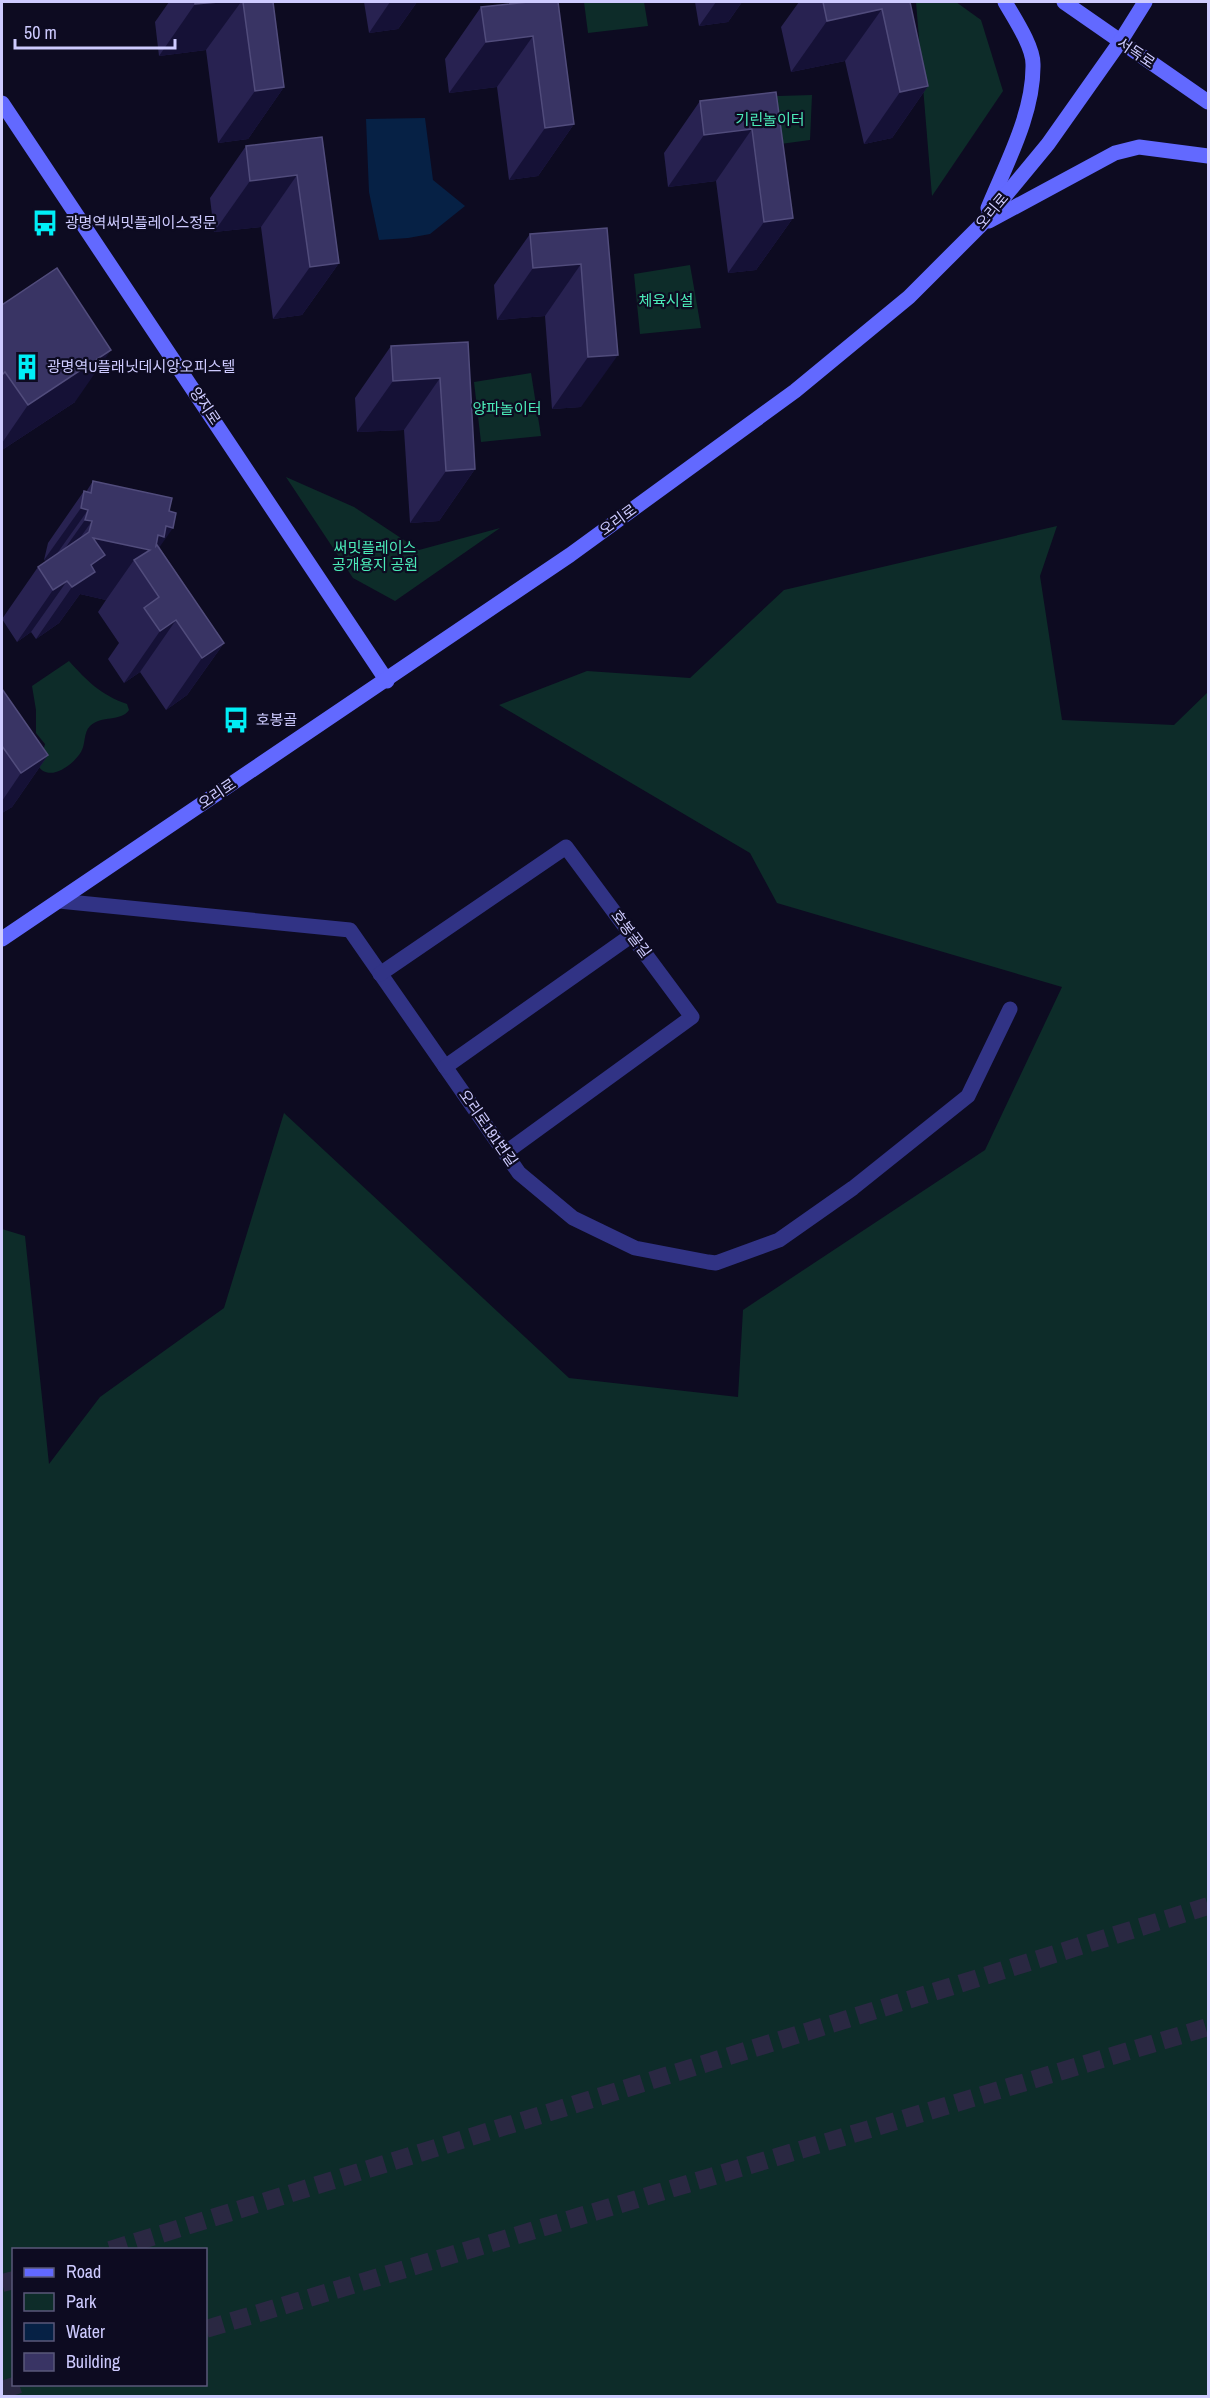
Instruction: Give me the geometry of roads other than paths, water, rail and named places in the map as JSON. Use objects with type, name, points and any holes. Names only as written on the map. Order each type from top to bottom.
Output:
[{"type":"main road","points":[[981,225],[1026,117],[1034,62],[1022,32],[1005,2]]},
{"type":"main road","name":"서독로","points":[[1064,2],[1209,102]]},
{"type":"main road","name":"오리로","points":[[2,939],[387,681],[570,555],[795,391],[909,297],[981,225],[1048,144],[1120,42],[1145,2]]},
{"type":"main road","name":"양지로","points":[[2,103],[387,681]]},
{"type":"main road","points":[[981,225],[1114,153],[1139,147],[1209,156]]},
{"type":"street","name":"호봉골길","points":[[380,974],[566,847],[692,1017],[505,1153]]},
{"type":"street","name":"오리로191번길","points":[[59,901],[350,930],[519,1173],[573,1218],[635,1248],[716,1263],[779,1240],[853,1188],[968,1096],[1010,1009]]},
{"type":"street","points":[[445,1067],[632,935]]},
{"type":"water","points":[[425,118],[433,180],[465,206],[430,234],[379,240],[369,192],[366,119]]},
{"type":"tunnel","points":[[116,2248],[1208,1906]]},
{"type":"tunnel","points":[[207,2329],[1208,2027]]},
{"type":"tunnel","points":[[2,2283],[12,2280]]},
{"type":"tunnel","points":[[2,2390],[14,2386]]},
{"type":"place","name":"광명역써밋플레이스정문","points":[[45,223]]},
{"type":"place","name":"광명역U플래닛데시앙오피스텔","points":[[27,367]]},
{"type":"place","name":"호봉골","points":[[236,720]]},
{"type":"park label","name":"기린놀이터","points":[[770,120]]},
{"type":"park label","name":"체육시설","points":[[666,301]]},
{"type":"park label","name":"양파놀이터","points":[[507,409]]},
{"type":"park label","name":"써밋플레이스 공개용지 공원","points":[[375,556]]}]
